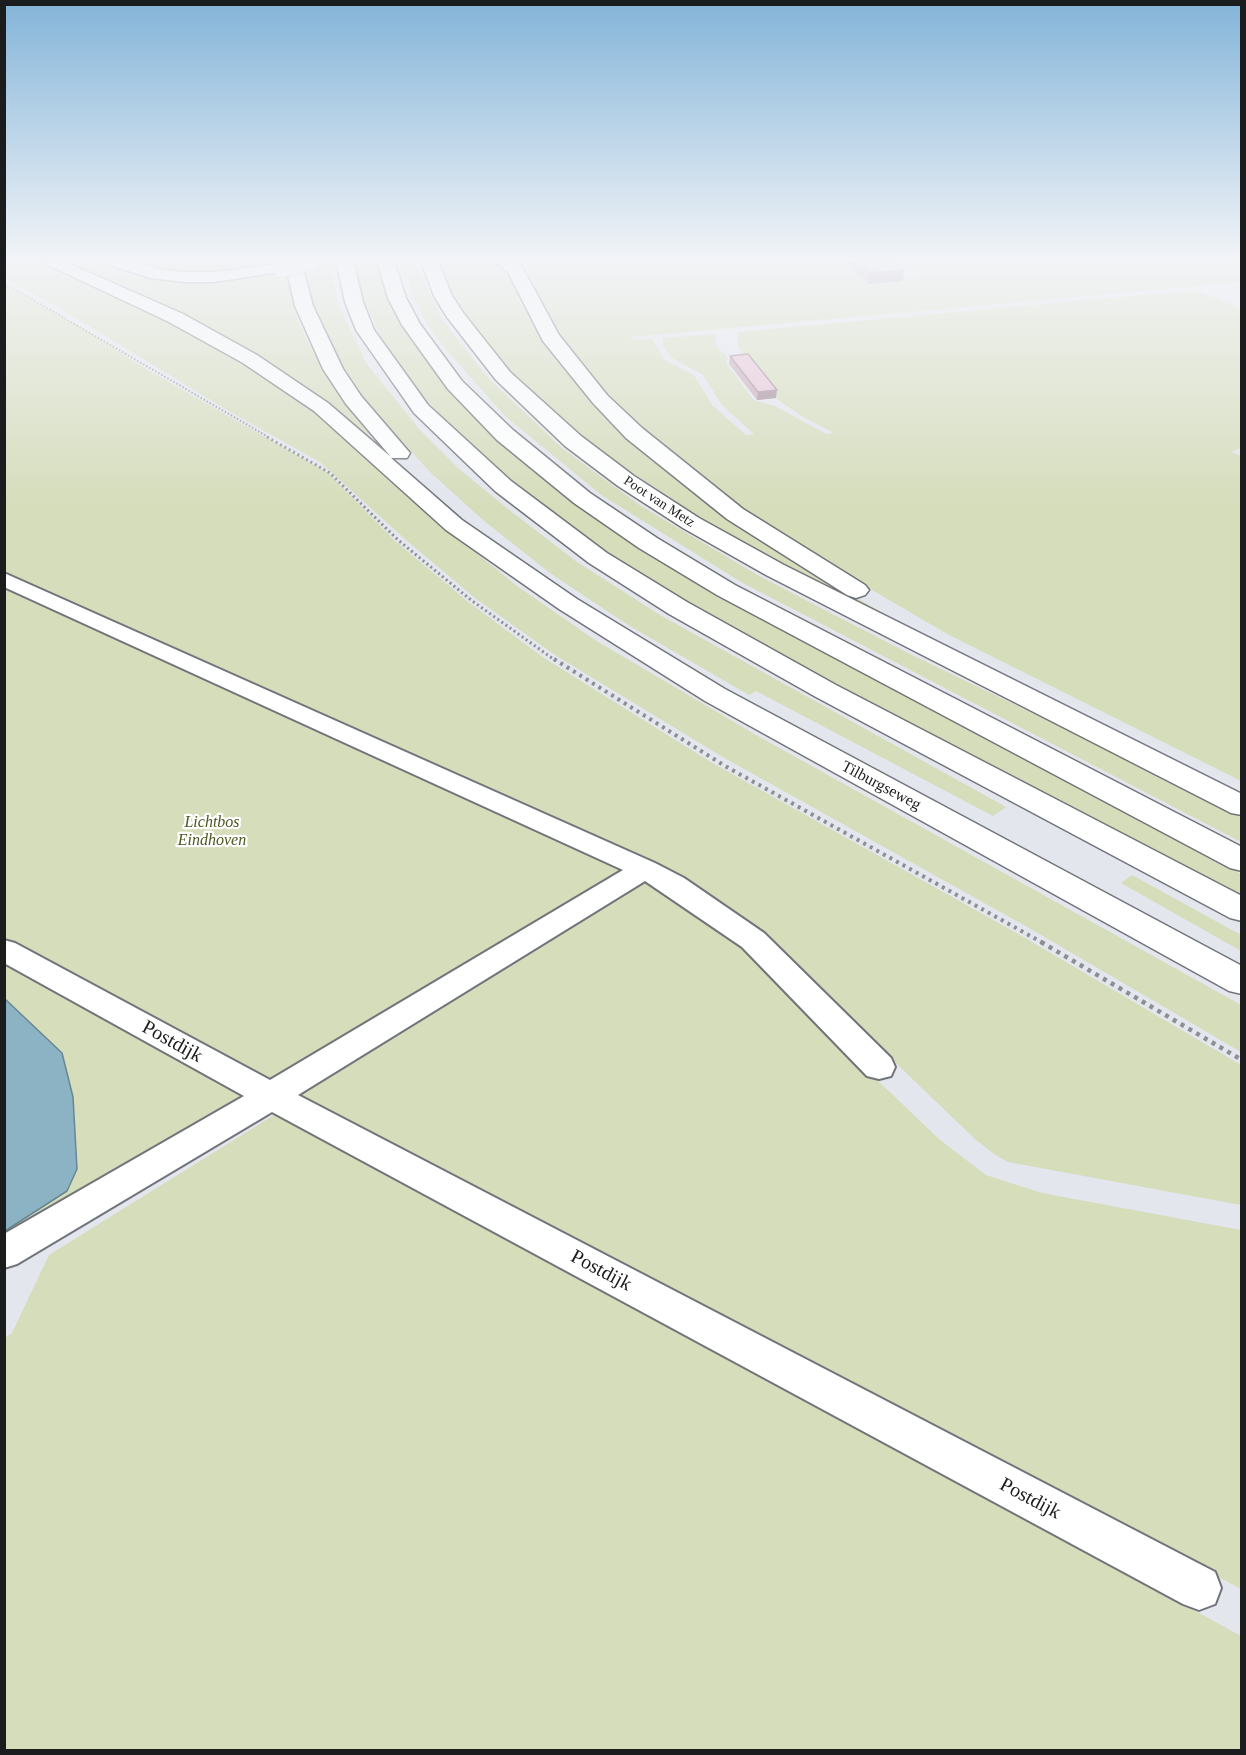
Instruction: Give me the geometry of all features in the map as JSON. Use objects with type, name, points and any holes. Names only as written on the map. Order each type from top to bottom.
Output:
[{"type":"highway","points":[[221,343],[250,359],[321,407],[449,521],[530,576]]},
{"type":"highway","points":[[319,343],[354,400],[420,475],[530,576]]},
{"type":"highway","points":[[373,343],[421,409],[476,463],[532,510],[598,558],[678,609],[826,692],[1242,910]]},
{"type":"highway","points":[[424,343],[455,385],[486,418],[582,498],[648,543],[726,590],[1242,861]]},
{"type":"highway","name":"Poot van Metz","points":[[474,343],[503,376],[573,441],[691,523],[806,587],[957,663]]},
{"type":"highway","points":[[555,343],[600,399],[634,433],[735,514],[897,616],[957,663],[1242,806]]},
{"type":"highway","name":"Tilburgseweg","points":[[530,576],[604,627],[715,695],[1242,982]]},
{"type":"street","points":[[4,579],[645,869],[674,885],[753,940],[879,1067]]},
{"type":"street","points":[[4,1253],[271,1096],[645,869]]},
{"type":"street","name":"Postdijk","points":[[4,950],[271,1096],[1199,1588]]},
{"type":"path","points":[[107,343],[330,472],[398,540],[471,600],[547,655],[634,711],[725,766],[1024,932],[1242,1060]]},
{"type":"green space","name":"Lichtbos Eindhoven","points":[[5,343],[106,343],[146,369],[328,473],[395,541],[467,601],[544,658],[709,761],[1020,935],[1241,1065],[1241,1205],[1008,1162],[976,1140],[852,1021],[645,866],[5,1249],[5,1231],[67,1191],[8,1001],[5,999]]},
{"type":"green space","points":[[117,343],[209,343],[242,361],[312,409],[445,528],[517,586],[595,640],[756,735],[1241,1005],[1241,1052],[1029,928],[721,756],[555,655],[475,598],[405,539],[320,462],[230,412]]},
{"type":"green space","points":[[213,343],[309,343],[344,401],[372,438],[331,406]]},
{"type":"green space","points":[[330,343],[357,343],[366,363],[420,430],[458,468],[577,562],[660,615],[1006,807],[993,816],[756,691],[749,695],[628,625],[550,573],[483,520],[431,473],[363,399],[342,367]]},
{"type":"green space","points":[[385,343],[414,343],[446,387],[516,456],[570,500],[717,594],[1241,874],[1241,899],[835,686],[689,604],[609,554],[543,507],[448,425],[393,359]]},
{"type":"green space","points":[[441,343],[461,343],[490,380],[562,448],[641,506],[759,576],[910,654],[1241,814],[1241,842],[741,582],[600,494],[505,416]]},
{"type":"green space","points":[[486,343],[547,343],[592,401],[772,546],[933,644],[783,566],[708,523],[588,443],[513,376]]},
{"type":"green space","points":[[565,343],[654,343],[665,360],[694,375],[713,406],[746,435],[754,434],[722,405],[702,374],[673,359],[663,343],[716,343],[717,347],[728,358],[726,363],[754,400],[775,406],[826,434],[834,433],[805,418],[778,400],[746,360],[738,343],[1241,343],[1241,448],[1231,452],[1242,456],[1241,781],[949,635],[790,542],[745,512],[643,431],[608,397]]},
{"type":"green space","points":[[1132,875],[1241,935],[1241,951],[1121,883]]},
{"type":"green space","points":[[646,880],[753,949],[874,1077],[940,1140],[986,1175],[1042,1193],[1241,1230],[1241,1589],[986,1453],[293,1096]]},
{"type":"green space","points":[[282,1110],[1241,1636],[1241,1750],[5,1750],[5,1338],[12,1333],[49,1255]]},
{"type":"water","points":[[5,999],[62,1053],[73,1097],[77,1169],[67,1191],[5,1231]]},
{"type":"building","points":[[748,354],[777,390],[758,392],[730,356]]}]
